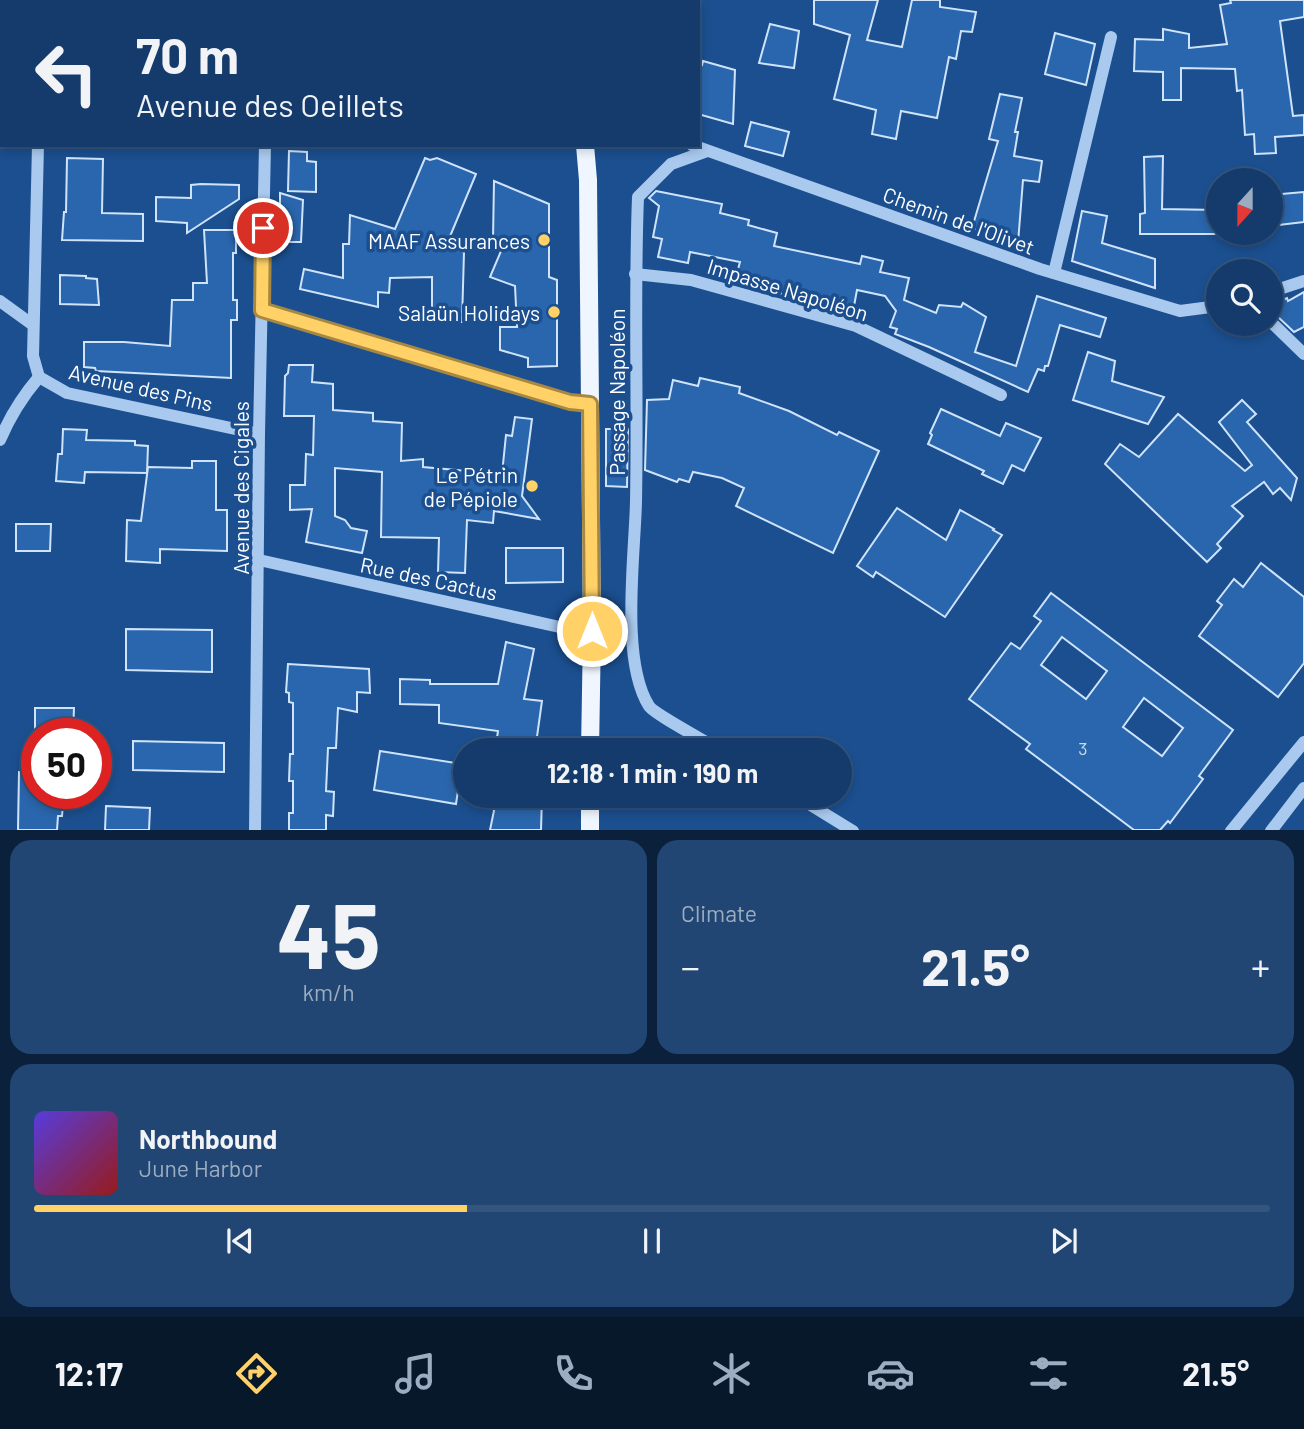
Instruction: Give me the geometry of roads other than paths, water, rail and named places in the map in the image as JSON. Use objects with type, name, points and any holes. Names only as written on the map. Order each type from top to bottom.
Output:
[{"type":"main road","points":[[585,147],[588,180],[592,631],[590,738]]},
{"type":"main road","points":[[590,808],[590,830]]},
{"type":"street","points":[[1054,274],[1111,37]]},
{"type":"street","name":"Avenue des Pins","points":[[38,147],[33,356],[39,377],[67,393],[259,434]]},
{"type":"street","name":"Avenue des Cigales","points":[[255,830],[265,147]]},
{"type":"street","name":"Chemin de l'Olivet","points":[[697,147],[1054,274],[1180,311],[1206,308]]},
{"type":"street","name":"Passage Napoléon","points":[[700,738],[650,708],[637,671],[631,621],[636,501],[635,274],[638,197],[671,164],[707,151]]},
{"type":"street","name":"Impasse Napoléon","points":[[635,274],[691,280],[856,326],[1001,395]]},
{"type":"street","points":[[1283,288],[1304,281]]},
{"type":"street","points":[[0,301],[33,326]]},
{"type":"street","points":[[262,310],[570,402],[590,404]]},
{"type":"street","points":[[1283,334],[1304,354]]},
{"type":"street","points":[[0,440],[8,420],[39,377]]},
{"type":"street","name":"Rue des Cactus","points":[[258,560],[573,630],[592,631]]},
{"type":"street","points":[[1232,830],[1304,742]]},
{"type":"street","points":[[1272,830],[1304,788]]},
{"type":"street","points":[[816,808],[851,830]]},
{"type":"place","name":"MAAF Assurances","points":[[544,240]]},
{"type":"place","name":"Salaün Holidays","points":[[554,312]]},
{"type":"place","name":"Le Pétrin de Pépiole","points":[[532,486]]}]
